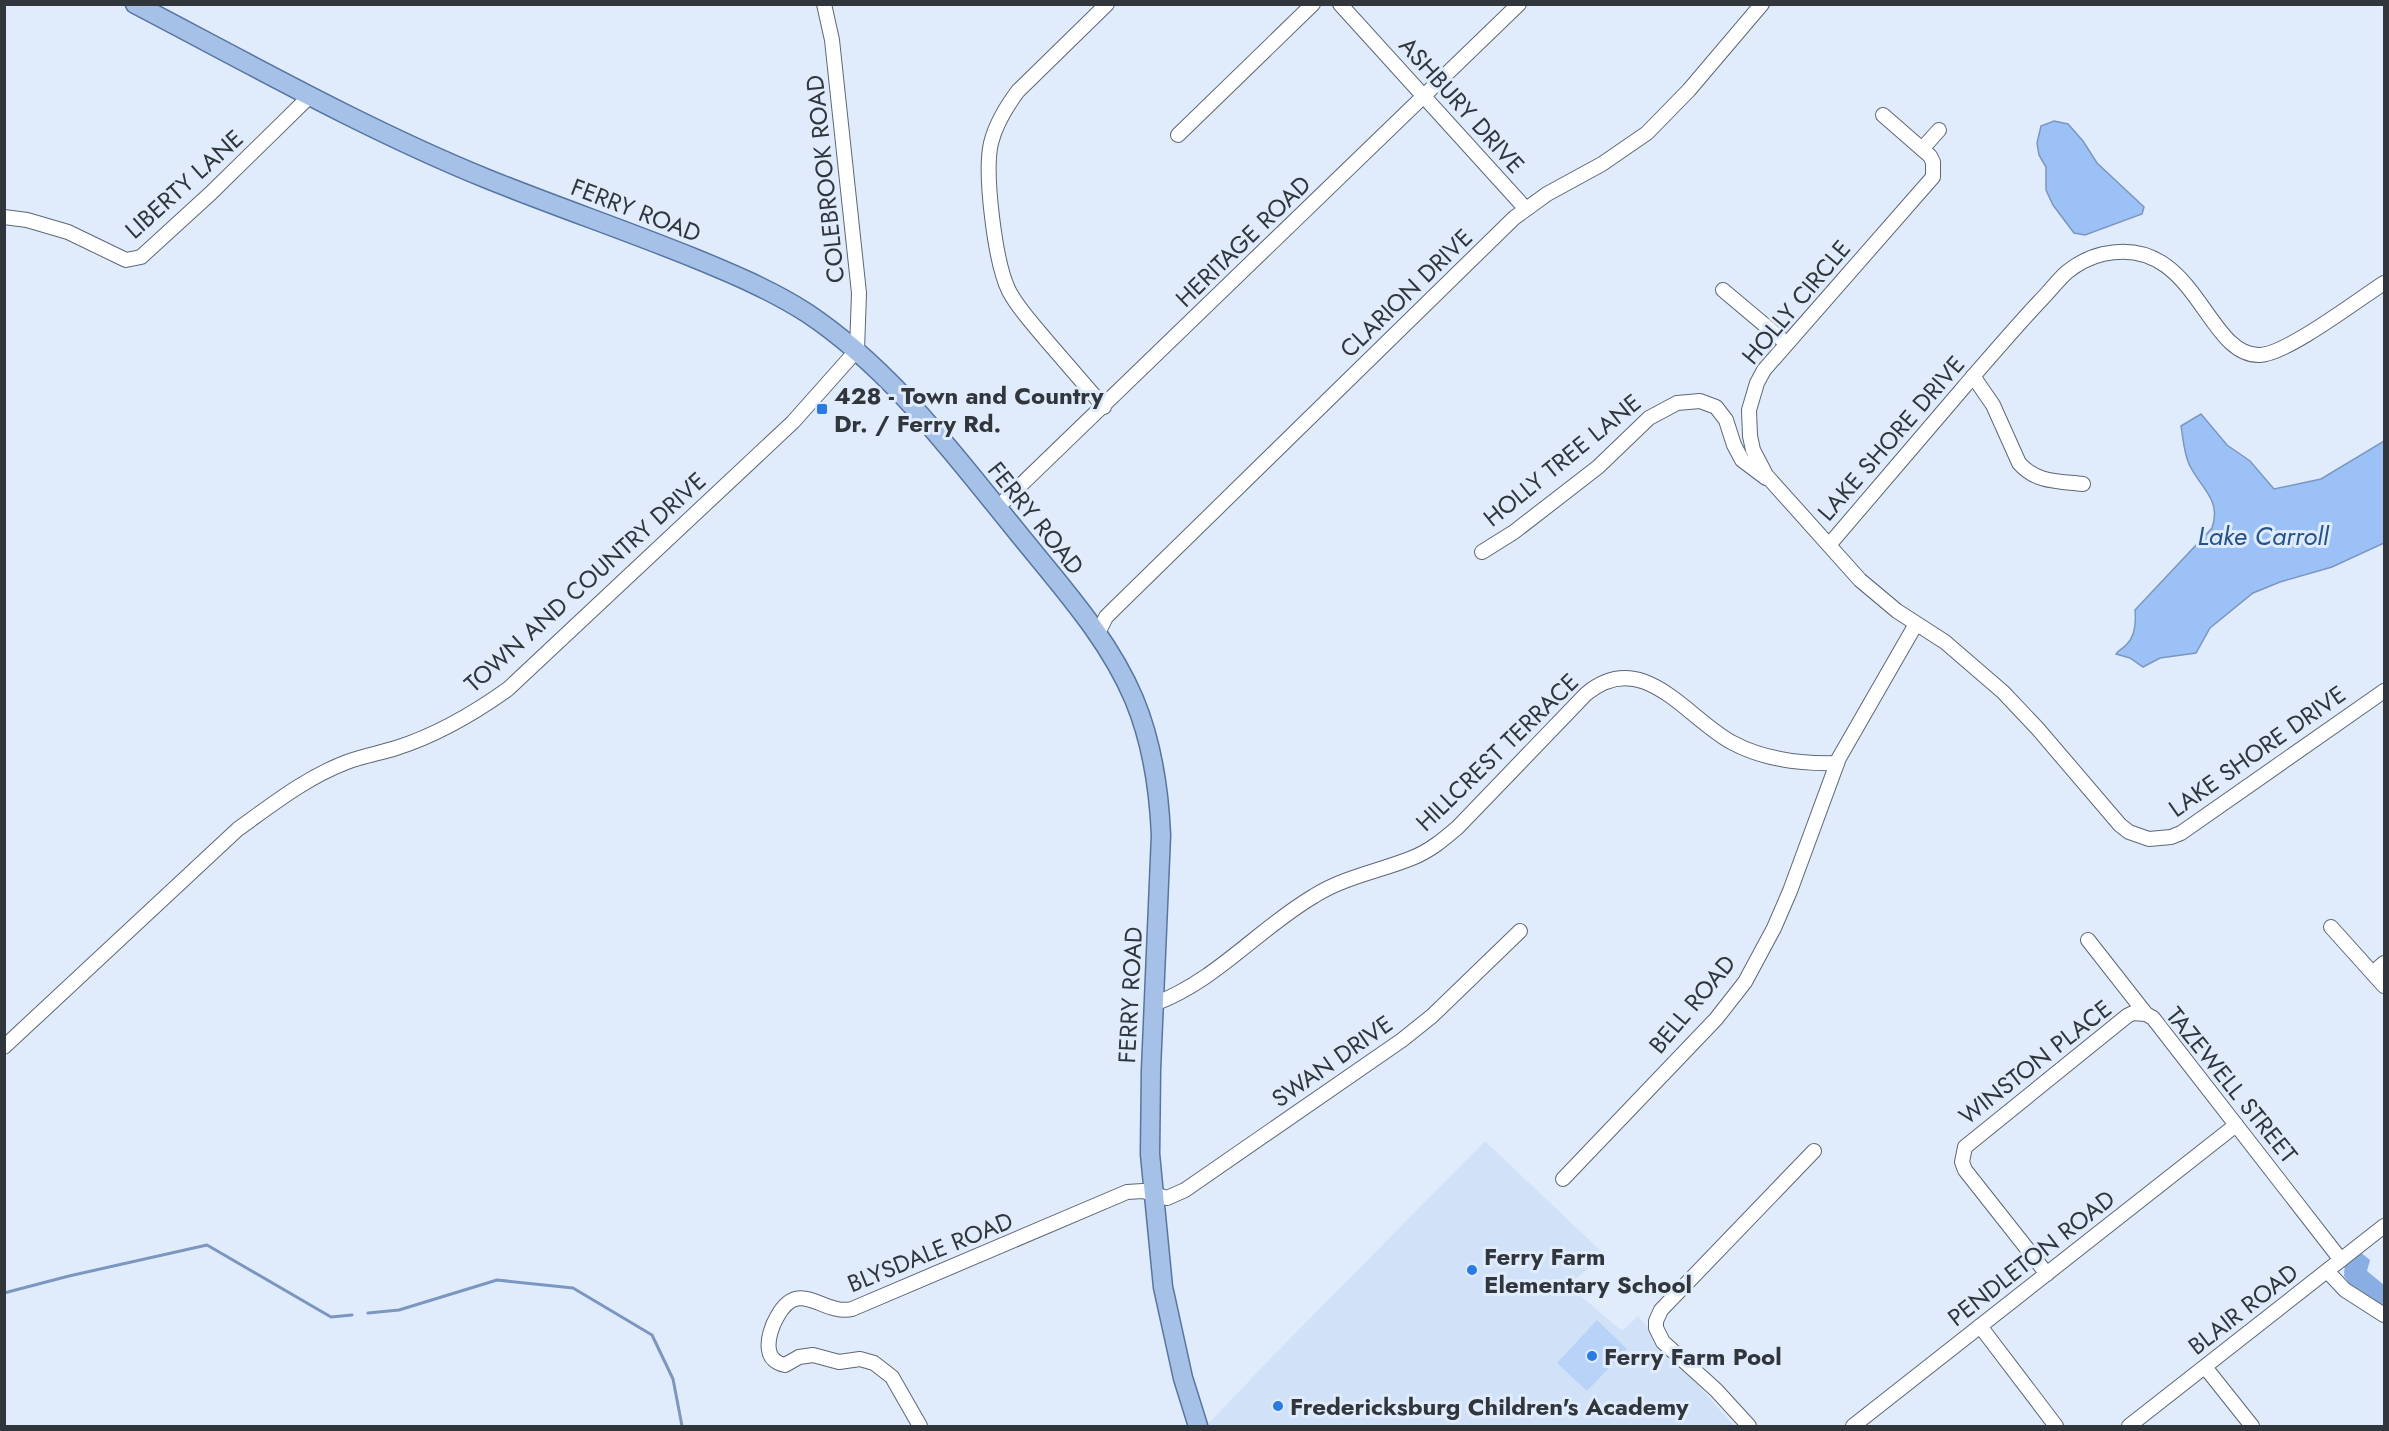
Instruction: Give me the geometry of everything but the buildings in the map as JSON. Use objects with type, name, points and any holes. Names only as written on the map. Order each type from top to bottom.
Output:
[{"type":"main road","name":"FERRY ROAD","points":[[135,4],[394,137],[463,168],[751,282],[805,312],[857,350],[904,395],[998,508],[1097,634],[1113,658],[1135,700],[1151,754],[1158,792],[1161,835],[1150,1117],[1153,1194],[1163,1287],[1171,1329],[1198,1426]]},
{"type":"street","name":"COLEBROOK ROAD","points":[[824,4],[832,40],[859,293],[857,350]]},
{"type":"street","points":[[1104,407],[1024,315],[1008,290],[997,255],[988,172],[995,128],[1008,103],[1107,4]]},
{"type":"street","points":[[1178,135],[1313,4]]},
{"type":"street","name":"ASHBURY DRIVE","points":[[1340,4],[1526,209]]},
{"type":"street","name":"HERITAGE ROAD","points":[[998,508],[1519,4]]},
{"type":"street","name":"CLARION DRIVE","points":[[1097,634],[1113,609],[1526,209],[1610,159],[1647,133],[1689,90],[1762,4]]},
{"type":"street","name":"LIBERTY LANE","points":[[4,217],[27,220],[68,232],[126,260],[141,257],[311,95]]},
{"type":"street","points":[[1883,115],[1922,149],[1939,130]]},
{"type":"street","name":"HOLLY CIRCLE","points":[[1829,545],[1772,482],[1758,463],[1750,436],[1749,410],[1757,383],[1786,343],[1930,183],[1935,170],[1933,162],[1922,149]]},
{"type":"street","name":"LAKE SHORE DRIVE","points":[[2385,283],[2288,346],[2261,355],[2250,354],[2233,345],[2172,269],[2146,255],[2130,252],[2103,254],[2090,258],[2067,273],[2005,339],[1829,545],[1860,580],[1916,624],[1945,642],[2003,693],[2044,736],[2120,825],[2129,832],[2149,839],[2171,837],[2181,833],[2385,691]]},
{"type":"street","points":[[1723,290],[1786,343]]},
{"type":"street","name":"TOWN AND COUNTRY DRIVE","points":[[4,1047],[238,829],[272,804],[312,779],[348,762],[434,734],[474,713],[508,689],[793,422],[857,350]]},
{"type":"street","points":[[1973,376],[1993,405],[2019,463],[2025,471],[2042,479],[2083,484]]},
{"type":"street","name":"HOLLY TREE LANE","points":[[1482,552],[1514,532],[1598,467],[1649,418],[1677,403],[1700,401],[1716,407],[1726,420],[1734,445],[1742,460],[1772,482]]},
{"type":"street","points":[[1837,763],[1916,624]]},
{"type":"street","name":"HILLCREST TERRACE","points":[[1154,1004],[1202,980],[1315,895],[1353,878],[1413,857],[1440,842],[1458,827],[1586,694],[1603,683],[1622,678],[1633,678],[1652,684],[1720,735],[1748,750],[1798,762],[1837,763]]},
{"type":"street","name":"BELL ROAD","points":[[1563,1179],[1716,1019],[1745,982],[1774,928],[1790,891],[1837,763]]},
{"type":"street","points":[[2331,927],[2385,986]]},
{"type":"street","name":"SWAN DRIVE","points":[[1153,1194],[1167,1198],[1185,1191],[1402,1040],[1432,1016],[1520,931]]},
{"type":"street","name":"TAZEWELL STREET","points":[[2088,940],[2342,1260]]},
{"type":"street","points":[[2373,973],[2385,963]]},
{"type":"street","name":"WINSTON PLACE","points":[[2048,1274],[1965,1170],[1962,1162],[1965,1147],[2127,1016],[2133,1013],[2145,1014]]},
{"type":"street","name":"PENDLETON ROAD","points":[[1853,1426],[2236,1125]]},
{"type":"street","points":[[1749,1426],[1716,1390],[1665,1344],[1656,1328],[1656,1321],[1661,1310],[1814,1151]]},
{"type":"street","name":"BLYSDALE ROAD","points":[[920,1426],[892,1377],[874,1363],[860,1359],[839,1362],[813,1355],[800,1357],[785,1365],[775,1361],[768,1344],[774,1322],[784,1307],[793,1300],[805,1298],[837,1310],[852,1310],[1126,1192],[1135,1190],[1153,1194]]},
{"type":"street","name":"BLAIR ROAD","points":[[2129,1426],[2385,1226]]},
{"type":"street","points":[[2326,1271],[2345,1290],[2385,1315]]},
{"type":"street","points":[[1980,1326],[2056,1426]]},
{"type":"street","points":[[2205,1367],[2252,1426]]},
{"type":"shaded area","name":"Ferry Farm Elementary School","points":[[1485,1141],[1605,1255],[1568,1285],[1622,1331],[1638,1316],[1734,1426],[1209,1426],[1208,1424],[1269,1360]]},
{"type":"shaded area","points":[[2360,1252],[2370,1260],[2367,1271],[2384,1285],[2384,1313],[2356,1292],[2344,1276],[2345,1259]]},
{"type":"shaded area","name":"Ferry Farm Pool","points":[[1597,1320],[1627,1349],[1587,1391],[1557,1363]]},
{"type":"water","points":[[2054,121],[2068,124],[2083,141],[2097,163],[2144,207],[2142,214],[2085,235],[2074,233],[2053,205],[2046,190],[2046,167],[2039,155],[2037,143],[2041,126]]},
{"type":"water","name":"Lake Carroll","points":[[2201,414],[2227,445],[2250,461],[2274,489],[2321,479],[2384,441],[2384,543],[2332,567],[2280,582],[2253,593],[2210,628],[2196,653],[2160,658],[2143,667],[2130,658],[2116,654],[2132,637],[2135,610],[2212,528],[2214,509],[2212,501],[2187,460],[2181,426]]},
{"type":"waterway","points":[[4,1293],[207,1245],[331,1317],[352,1315]]},
{"type":"waterway","points":[[368,1313],[399,1310],[497,1280],[573,1288],[652,1335],[673,1379],[682,1426]]},
{"type":"place","name":"428 - Town and Country Dr. / Ferry Rd.","points":[[822,409]]},
{"type":"place","name":"Ferry Farm Elementary School","points":[[1472,1270]]},
{"type":"place","name":"Ferry Farm Pool","points":[[1592,1356]]},
{"type":"place","name":"Fredericksburg Children's Academy","points":[[1278,1406]]}]
